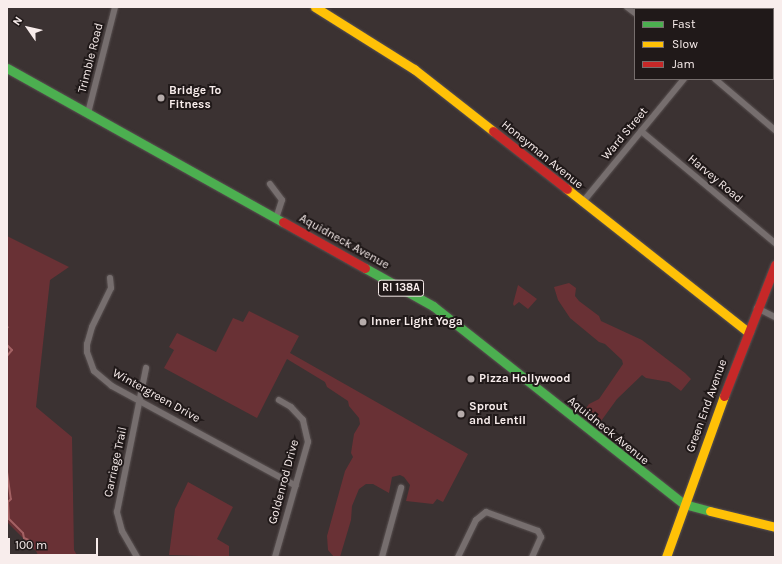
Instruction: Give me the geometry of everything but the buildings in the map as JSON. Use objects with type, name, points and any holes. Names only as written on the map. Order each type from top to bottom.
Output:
[{"type":"main road","name":"Honeyman Avenue","points":[[315,7],[414,69],[582,203],[748,332]]},
{"type":"main road","name":"Aquidneck Avenue","points":[[7,68],[433,306],[623,458],[684,504],[775,527]]},
{"type":"main road","name":"Green End Avenue","points":[[666,557],[684,504],[748,332],[775,265]]},
{"type":"street","name":"Trimble Road","points":[[88,113],[115,7]]},
{"type":"street","name":"Ward Street","points":[[582,203],[683,80]]},
{"type":"street","points":[[716,80],[775,130]]},
{"type":"street","name":"Harvey Road","points":[[641,131],[775,243]]},
{"type":"street","points":[[270,184],[282,200],[276,218]]},
{"type":"street","name":"Wintergreen Drive","points":[[110,278],[112,288],[89,336],[87,352],[94,371],[102,378],[140,401],[296,486]]},
{"type":"street","points":[[757,308],[775,317]]},
{"type":"street","name":"Carriage Trail","points":[[137,557],[122,531],[117,512],[146,368]]},
{"type":"street","name":"Goldenrod Drive","points":[[275,557],[307,450],[308,435],[298,413],[279,400]]},
{"type":"street","points":[[382,557],[400,488]]},
{"type":"street","points":[[458,557],[476,520],[486,512],[538,531],[541,537],[534,557]]},
{"type":"shaded area","points":[[7,236],[69,267],[50,280],[36,407],[72,437],[74,550],[78,557],[39,557],[36,551],[7,522]]},
{"type":"shaded area","points":[[569,283],[576,288],[575,296],[579,301],[599,316],[601,321],[642,340],[685,373],[691,379],[681,391],[669,382],[646,378],[642,375],[617,399],[596,428],[581,415],[589,404],[599,399],[623,364],[622,360],[605,344],[599,342],[570,318],[558,300],[554,287]]},
{"type":"shaded area","points":[[518,285],[537,299],[528,309],[519,302],[514,306],[513,304]]},
{"type":"shaded area","points":[[249,311],[299,336],[290,353],[468,454],[443,502],[437,499],[433,504],[406,501],[410,485],[404,477],[400,475],[392,477],[389,493],[373,484],[366,484],[359,489],[352,506],[351,520],[340,557],[334,557],[328,550],[327,536],[345,471],[353,457],[351,453],[354,434],[360,424],[359,418],[349,406],[348,401],[327,387],[325,382],[287,359],[257,418],[164,368],[174,350],[169,347],[177,333],[216,352],[233,318],[243,322]]},
{"type":"shaded area","points":[[188,482],[233,507],[217,539],[229,546],[229,557],[169,555],[175,509]]},
{"type":"waterway","points":[[7,345],[12,350],[7,356]]},
{"type":"waterway","points":[[7,472],[11,499],[8,502],[9,519],[23,533],[24,538],[29,540]]},
{"type":"traffic: fast","points":[[7,68],[283,222]]},
{"type":"traffic: fast","points":[[365,268],[433,306],[684,504],[710,511]]},
{"type":"traffic: slow","points":[[315,7],[414,69],[493,131]]},
{"type":"traffic: slow","points":[[567,189],[748,332]]},
{"type":"traffic: slow","points":[[666,557],[724,396]]},
{"type":"traffic: slow","points":[[710,511],[775,527]]},
{"type":"traffic: jam","points":[[493,131],[567,189]]},
{"type":"traffic: jam","points":[[283,222],[365,268]]},
{"type":"traffic: jam","points":[[724,396],[775,265]]},
{"type":"place","name":"Bridge To Fitness","points":[[161,98]]},
{"type":"place","name":"Inner Light Yoga","points":[[363,322]]},
{"type":"place","name":"Pizza Hollywood","points":[[471,379]]},
{"type":"place","name":"Sprout and Lentil","points":[[461,414]]}]
